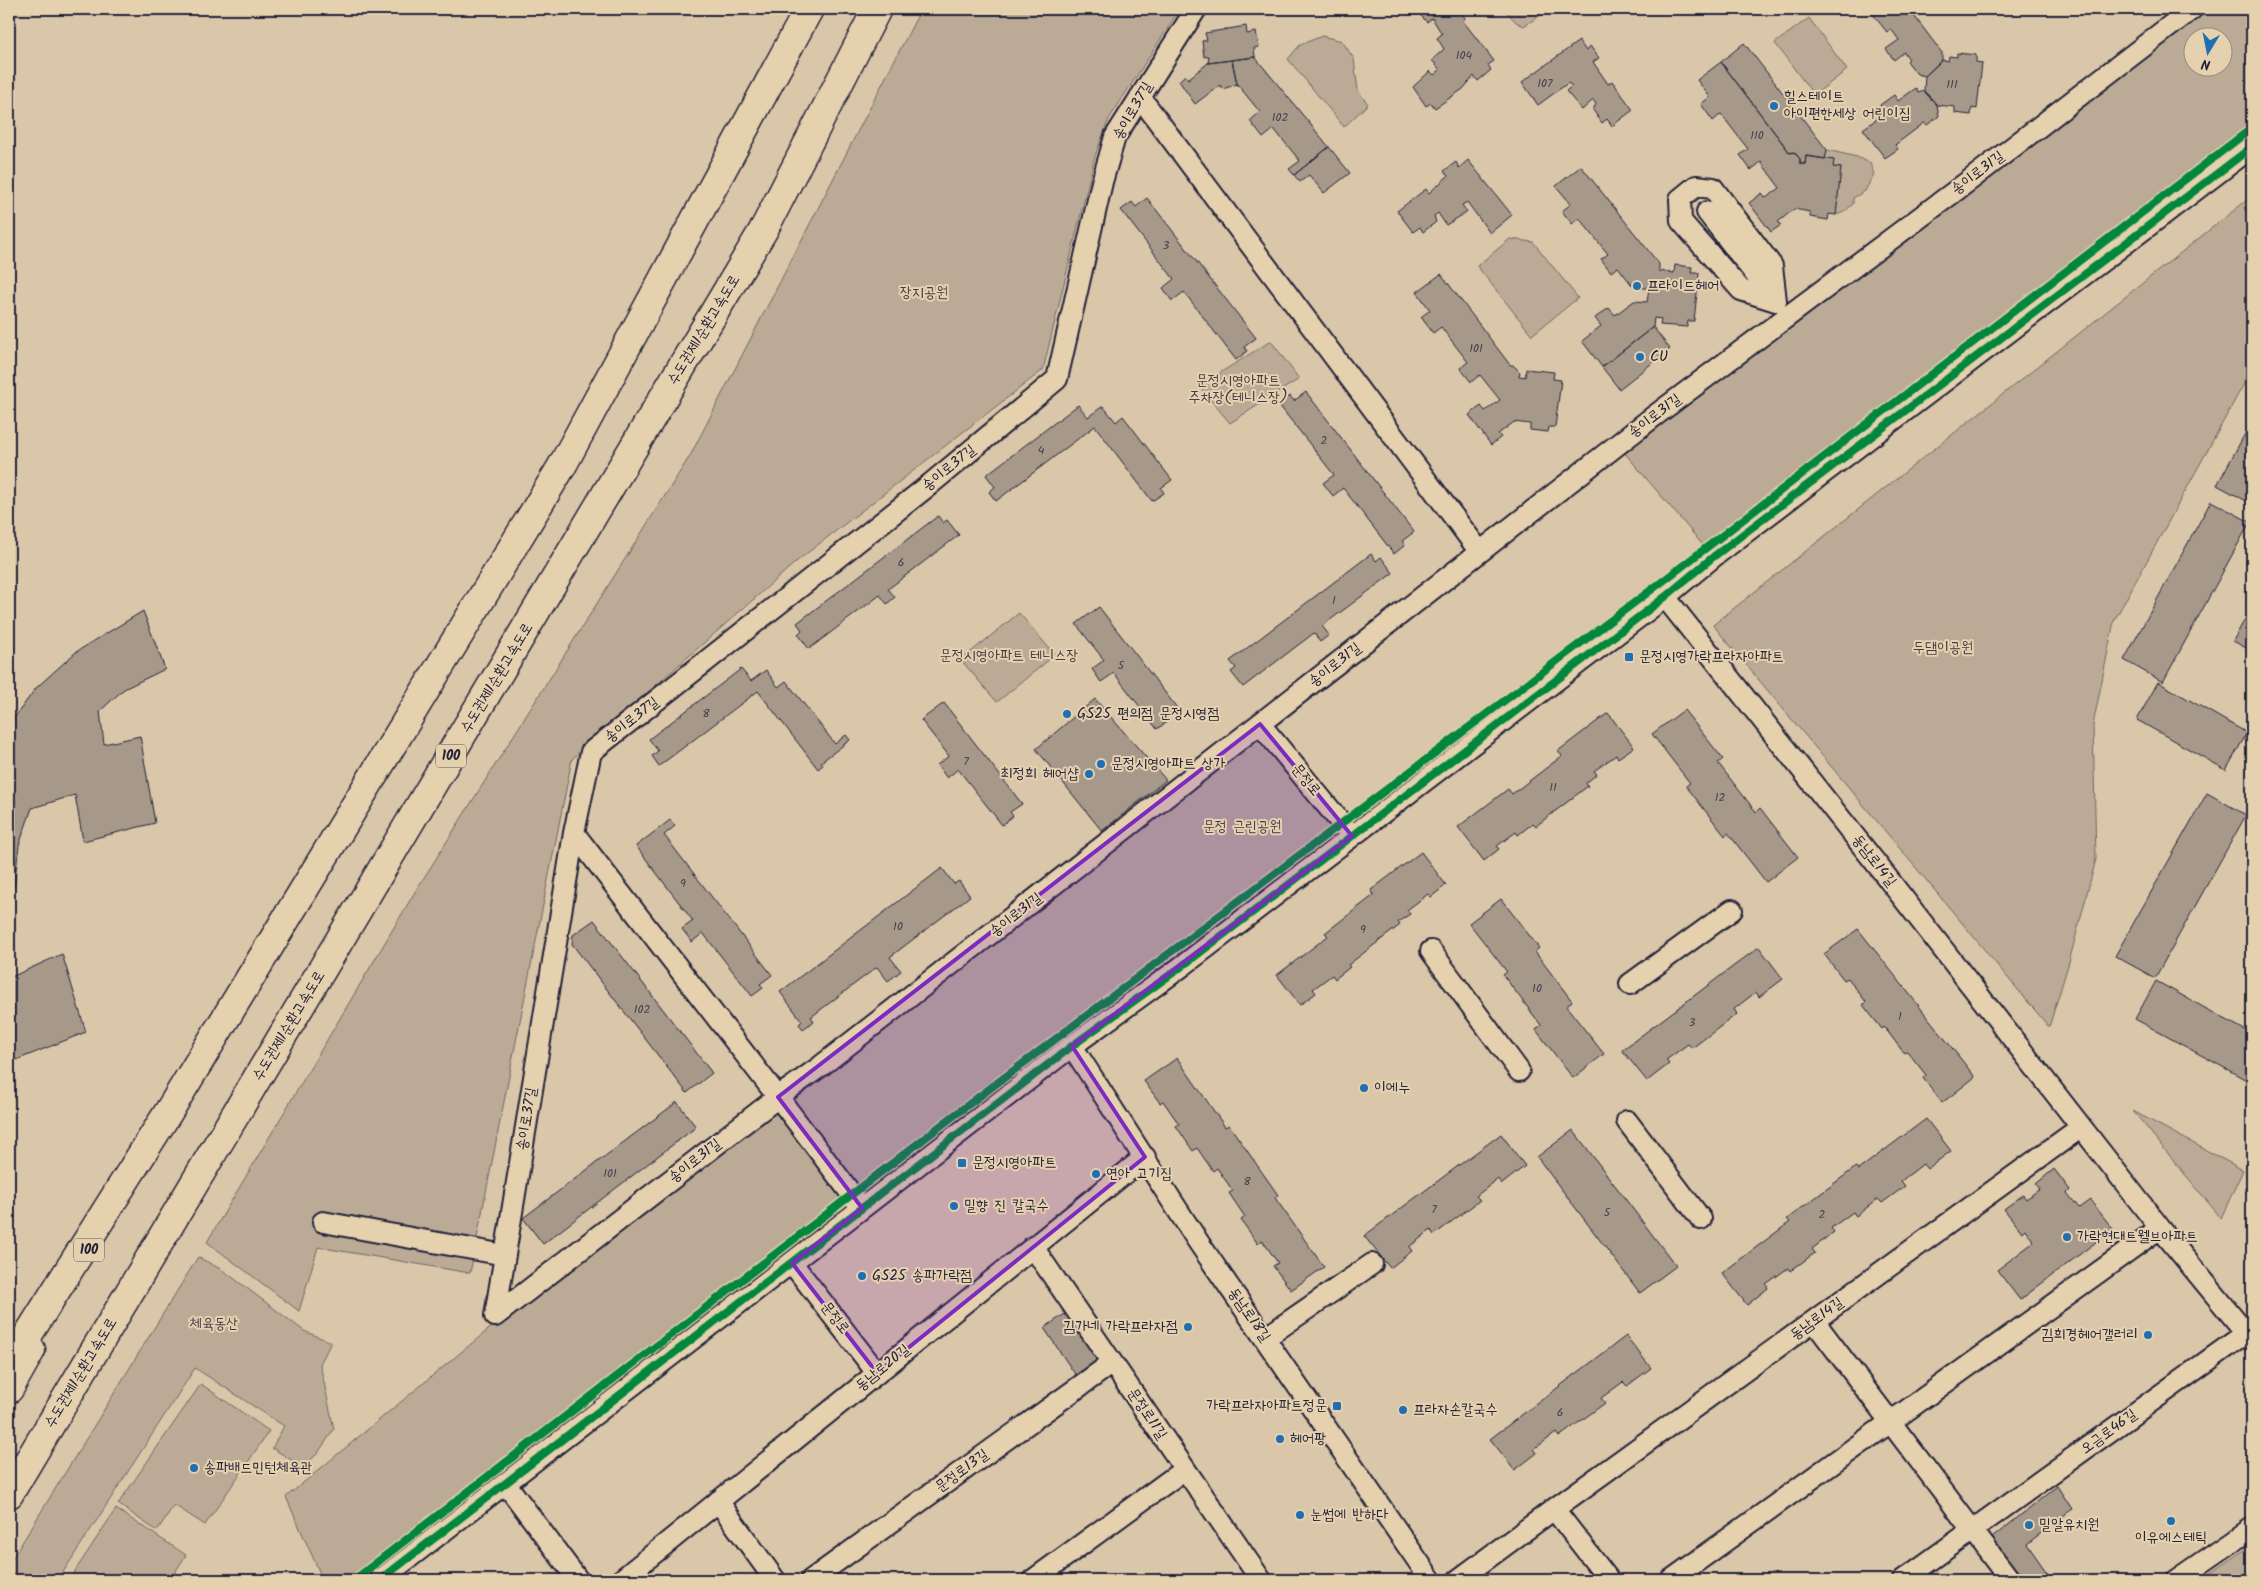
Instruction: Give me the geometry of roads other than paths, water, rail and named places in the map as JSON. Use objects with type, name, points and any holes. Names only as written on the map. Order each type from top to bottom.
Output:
[{"type":"highway","name":"100","points":[[9,1365],[169,1111],[562,466],[809,9]]},
{"type":"highway","name":"수도권제1순환고속도로","points":[[9,1494],[764,229],[878,9]]},
{"type":"highway","name":"100","points":[[9,1389],[169,1111]]},
{"type":"street","name":"송이로37길","points":[[495,1316],[574,834],[591,752],[928,486],[1057,380],[1102,182],[1115,137],[1196,9]]},
{"type":"street","name":"송이로31길","points":[[495,1316],[778,1097],[821,1066],[1653,417],[1782,309],[1976,175],[2180,12]]},
{"type":"street","points":[[1140,97],[1480,552]]},
{"type":"street","points":[[380,1580],[1072,1046],[1181,967],[1665,597],[1728,546],[2252,147]]},
{"type":"street","points":[[1696,186],[1713,188],[1772,266],[1782,309],[1741,290],[1680,221],[1680,199],[1696,186]]},
{"type":"street","points":[[1707,212],[1782,309]]},
{"type":"street","name":"동남로14길","points":[[1665,597],[1875,862],[2080,1128],[2160,1228],[2251,1334]]},
{"type":"street","name":"문정로","points":[[1260,724],[1352,836]]},
{"type":"street","points":[[574,834],[862,1208]]},
{"type":"street","points":[[1630,984],[1732,910]]},
{"type":"street","points":[[1431,951],[1519,1071]]},
{"type":"street","name":"동남로18길","points":[[1072,1046],[1199,1243],[1431,1580]]},
{"type":"street","points":[[1627,1121],[1701,1219]]},
{"type":"street","name":"동남로14길","points":[[1458,1580],[2080,1128]]},
{"type":"street","name":"동남로20길","points":[[621,1580],[1145,1157]]},
{"type":"street","points":[[323,1222],[505,1255]]},
{"type":"street","points":[[1671,1580],[2160,1228]]},
{"type":"street","name":"문정로11길","points":[[1033,1247],[1185,1469],[1253,1577]]},
{"type":"street","name":"문정로","points":[[792,1263],[877,1373]]},
{"type":"street","points":[[1265,1338],[1372,1264]]},
{"type":"street","points":[[1814,1321],[1971,1531],[2010,1580]]},
{"type":"street","name":"오금로46길","points":[[1903,1580],[2251,1334]]},
{"type":"street","name":"문정로13길","points":[[811,1580],[1112,1362]]},
{"type":"street","points":[[1033,1580],[1185,1469]]},
{"type":"street","points":[[506,1484],[578,1580]]},
{"type":"street","points":[[718,1501],[776,1580]]},
{"type":"street","points":[[1554,1509],[1609,1580]]},
{"type":"street","points":[[2177,1580],[2252,1528]]},
{"type":"place","name":"힐스테이트 아이편한세상 어린이집","points":[[1774,106]]},
{"type":"place","name":"프라이드헤어","points":[[1637,286]]},
{"type":"place","name":"CU","points":[[1640,357]]},
{"type":"place","name":"문정시영가락프라자아파트","points":[[1629,657]]},
{"type":"place","name":"GS25 편의점 문정시영점","points":[[1067,714]]},
{"type":"place","name":"문정시영아파트 상가","points":[[1101,764]]},
{"type":"place","name":"최정희 헤어샵","points":[[1089,774]]},
{"type":"place","name":"이에누","points":[[1364,1088]]},
{"type":"place","name":"문정시영아파트","points":[[962,1163]]},
{"type":"place","name":"연아 고기집","points":[[1096,1174]]},
{"type":"place","name":"밀향 진 칼국수","points":[[954,1206]]},
{"type":"place","name":"가락현대트웰브아파트","points":[[2067,1237]]},
{"type":"place","name":"GS25 송파가락점","points":[[862,1276]]},
{"type":"place","name":"김가네 가락프라자점","points":[[1188,1327]]},
{"type":"place","name":"김희경헤어갤러리","points":[[2148,1335]]},
{"type":"place","name":"가락프라자아파트정문","points":[[1337,1406]]},
{"type":"place","name":"프라자손칼국수","points":[[1403,1410]]},
{"type":"place","name":"헤어팡","points":[[1280,1439]]},
{"type":"place","name":"송파배드민턴체육관","points":[[194,1468]]},
{"type":"place","name":"눈썹에 반하다","points":[[1300,1515]]},
{"type":"place","name":"이유에스테틱","points":[[2171,1521]]},
{"type":"place","name":"밀알유치원","points":[[2029,1525]]},
{"type":"park label","name":"장지공원","points":[[924,293]]},
{"type":"park label","name":"문정시영아파트 주차장(테니스장)","points":[[1238,390]]},
{"type":"park label","name":"두댐이공원","points":[[1943,648]]},
{"type":"park label","name":"문정시영아파트 테니스장","points":[[1009,656]]},
{"type":"park label","name":"문정 근린공원","points":[[1242,827]]},
{"type":"park label","name":"체육동산","points":[[214,1324]]}]
